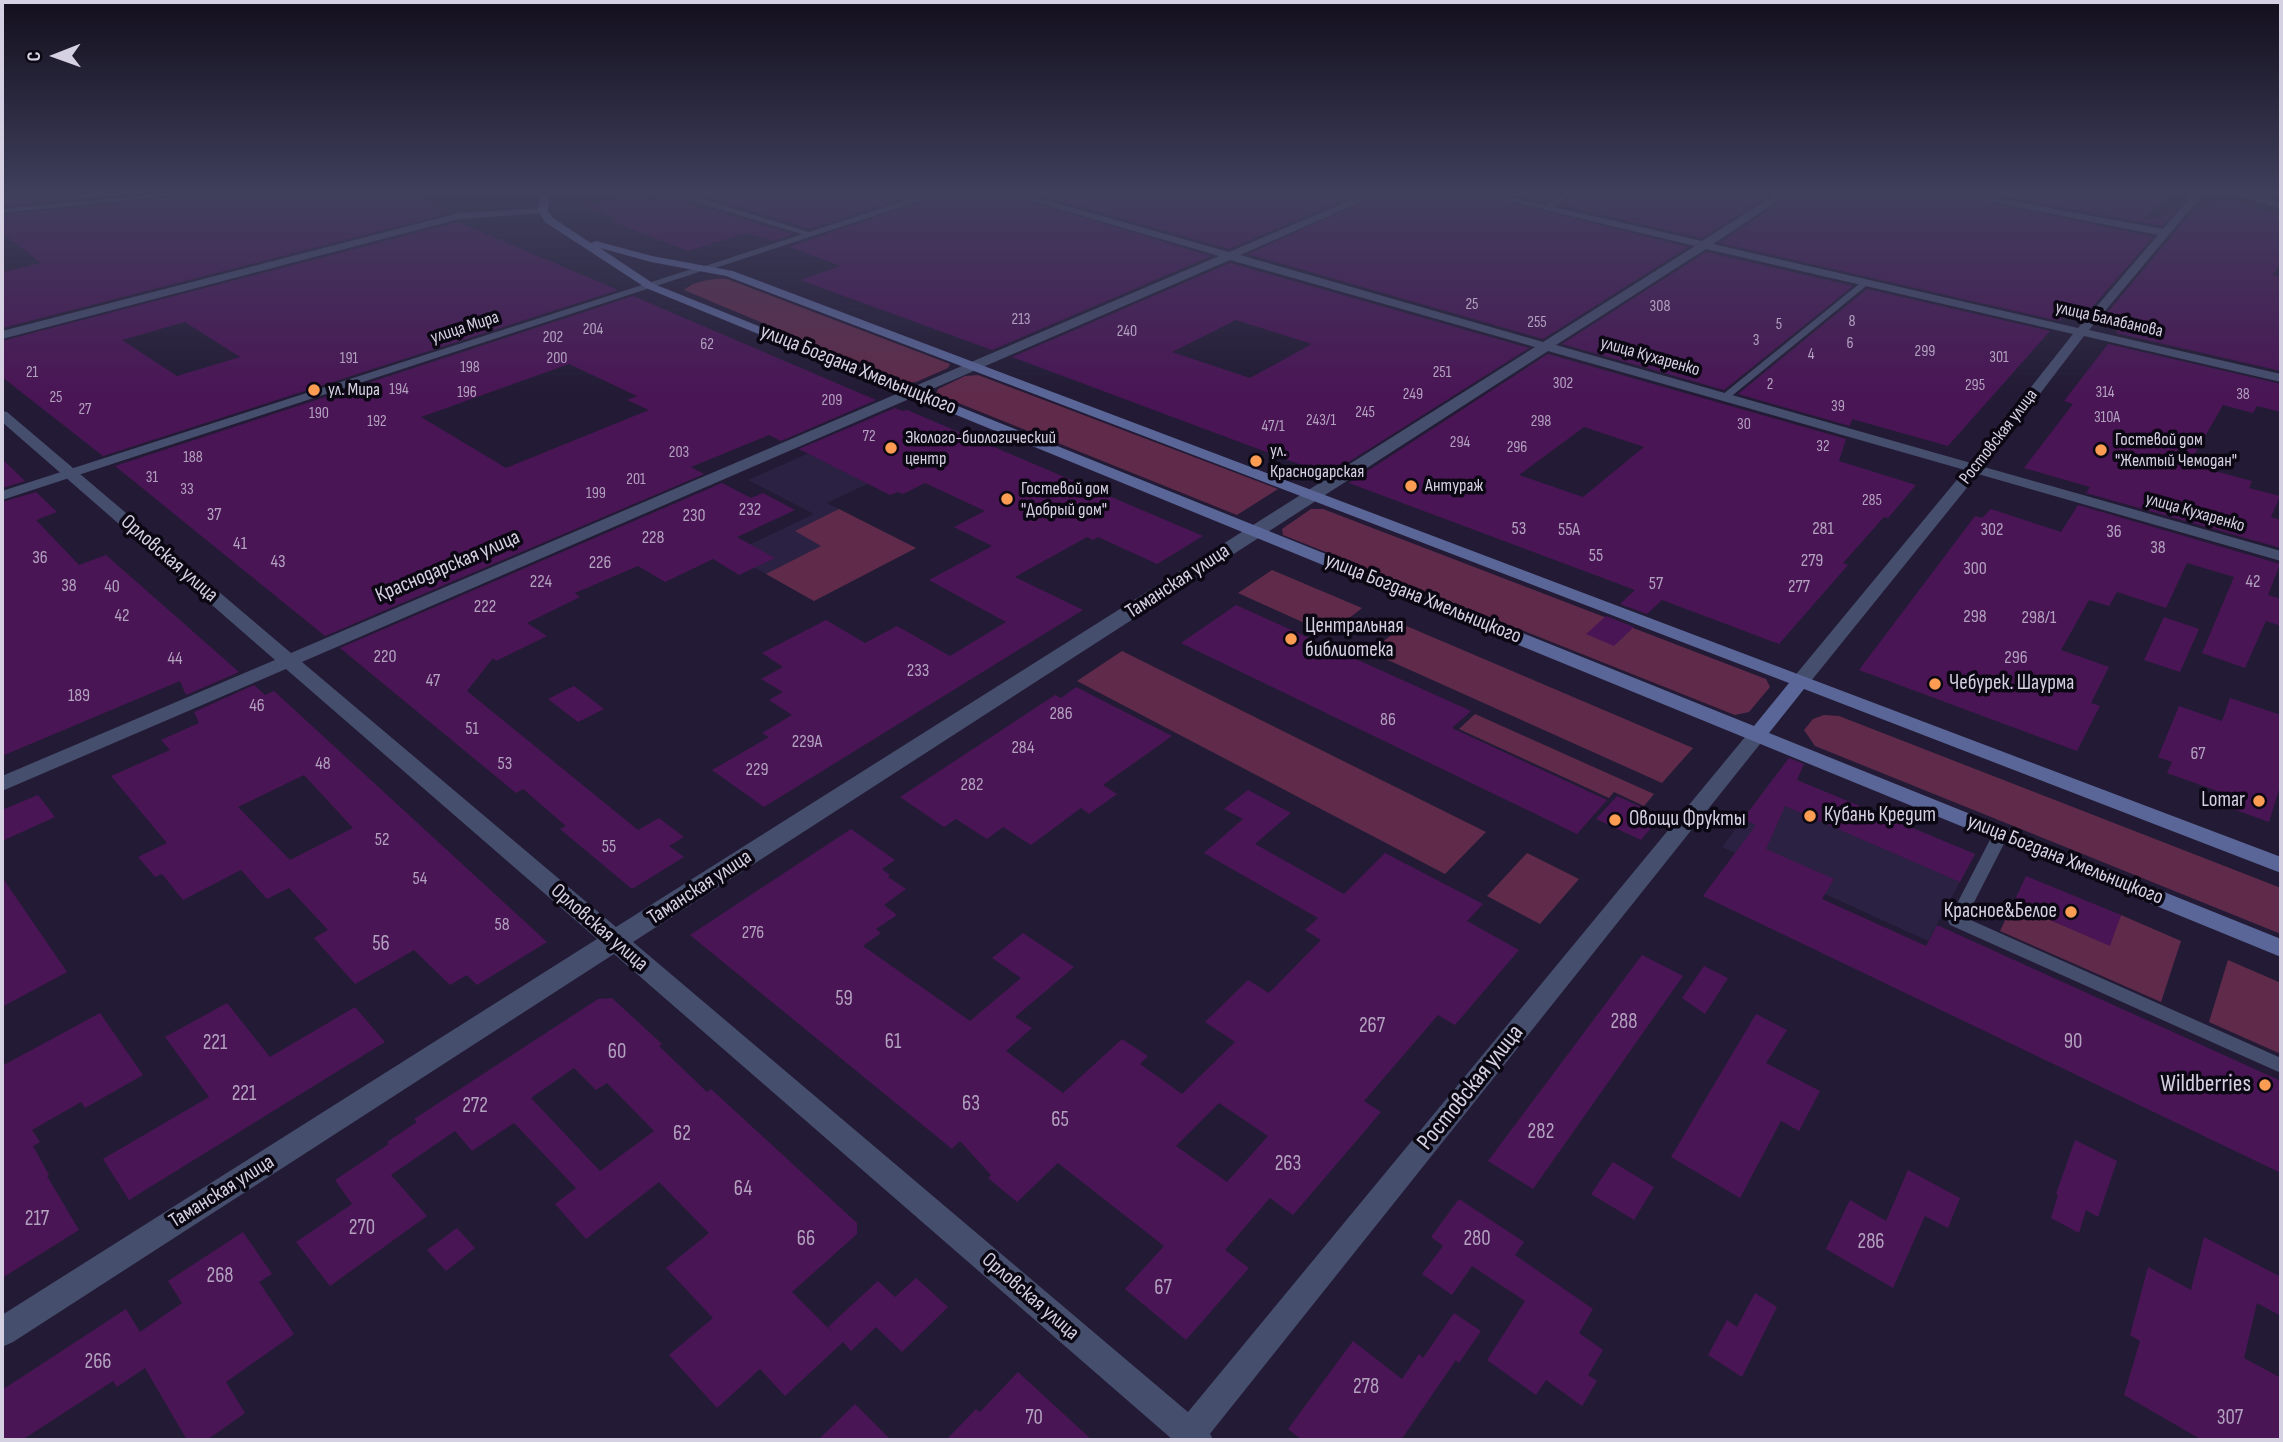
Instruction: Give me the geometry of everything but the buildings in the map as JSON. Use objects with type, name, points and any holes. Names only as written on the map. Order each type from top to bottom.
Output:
[{"type":"main road","name":"улица Богдана Хмельницкого","points":[[609,260],[650,286],[2281,948]]},
{"type":"main road","name":"улица Богдана Хмельницкого","points":[[658,260],[729,273],[1315,494],[2281,865]]},
{"type":"main road","points":[[1757,735],[1800,682]]},
{"type":"street","points":[[2,335],[289,260]]},
{"type":"street","name":"улица Мира","points":[[2,496],[729,260]]},
{"type":"street","points":[[973,367],[1220,260]]},
{"type":"street","name":"улица Кухаренко","points":[[1245,260],[2281,556]]},
{"type":"street","points":[[1315,494],[1680,260]]},
{"type":"street","name":"улица Балабанова","points":[[1771,260],[2281,378]]},
{"type":"street","name":"Ростовская улица","points":[[1800,682],[2081,332],[2142,260]]},
{"type":"street","name":"Краснодарская улица","points":[[2,784],[973,367]]},
{"type":"street","name":"Орловская улица","points":[[2,415],[1191,1438]]},
{"type":"street","name":"Таманская улица","points":[[2,1332],[1315,494]]},
{"type":"street","name":"Ростовская улица","points":[[1191,1438],[1757,735]]},
{"type":"lane","points":[[1725,397],[1867,282]]},
{"type":"lane","points":[[2001,834],[1956,921],[2281,1066]]},
{"type":"shaded area","points":[[727,279],[950,364],[948,368],[916,382],[906,383],[684,290],[704,281]]},
{"type":"shaded area","points":[[978,375],[1278,489],[1237,515],[936,394],[938,389],[965,376]]},
{"type":"shaded area","points":[[907,410],[973,438],[937,455],[932,453],[827,503],[916,548],[814,601],[730,554],[814,514],[748,480]]},
{"type":"shaded area","points":[[839,509],[916,548],[814,601],[766,574],[821,546],[795,531]]},
{"type":"shaded area","points":[[1311,509],[1323,509],[1766,679],[1770,687],[1749,712],[1735,715],[1283,535],[1282,529]]},
{"type":"shaded area","points":[[1272,570],[1362,608],[1329,634],[1238,593]]},
{"type":"shaded area","points":[[1404,625],[1693,748],[1662,783],[1370,652]]},
{"type":"shaded area","points":[[1122,651],[1486,832],[1445,874],[1077,681]]},
{"type":"shaded area","points":[[1475,714],[1654,794],[1644,806],[1614,792],[1609,798],[1459,729]]},
{"type":"shaded area","points":[[1824,715],[1839,716],[2281,888],[2281,934],[1815,746],[1804,730],[1813,719]]},
{"type":"shaded area","points":[[1778,772],[1975,854],[1928,941],[1722,847]]},
{"type":"shaded area","points":[[1527,853],[1579,879],[1540,924],[1487,896]]},
{"type":"shaded area","points":[[2013,904],[2109,945],[2121,915],[2181,941],[2161,1002],[2000,931]]},
{"type":"shaded area","points":[[2228,960],[2281,983],[2281,1054],[2209,1022]]},
{"type":"place","name":"ул. Мира","points":[[314,390]]},
{"type":"place","name":"Эколого-биологический центр","points":[[891,448]]},
{"type":"place","name":"Гостевой дом \"Желтый Чемодан\"","points":[[2101,450]]},
{"type":"place","name":"ул. Краснодарская","points":[[1256,461]]},
{"type":"place","name":"Антураж","points":[[1411,486]]},
{"type":"place","name":"Гостевой дом \"Добрый дом\"","points":[[1007,499]]},
{"type":"place","name":"Центральная библиотека","points":[[1291,639]]},
{"type":"place","name":"Чебурек. Шаурма","points":[[1935,684]]},
{"type":"place","name":"Lomar","points":[[2259,801]]},
{"type":"place","name":"Кубань Кредит","points":[[1810,816]]},
{"type":"place","name":"Овощи Фрукты","points":[[1615,820]]},
{"type":"place","name":"Красное&Белое","points":[[2071,912]]},
{"type":"place","name":"Wildberries","points":[[2265,1085]]}]
